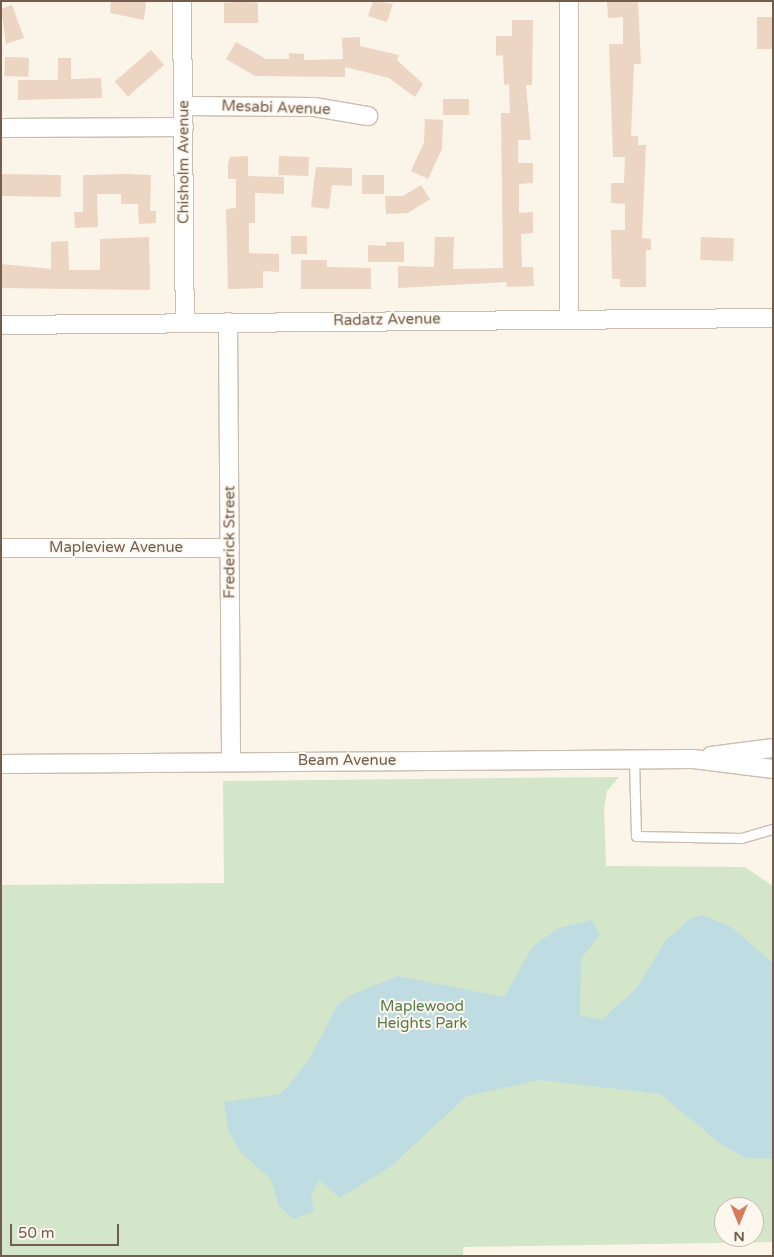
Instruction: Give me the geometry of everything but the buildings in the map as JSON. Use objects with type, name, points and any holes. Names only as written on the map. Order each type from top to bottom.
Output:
[{"type":"street","name":"Chisholm Avenue","points":[[182,1],[185,323]]},
{"type":"street","points":[[569,1],[569,318]]},
{"type":"street","name":"Mesabi Avenue","points":[[184,106],[314,107],[368,116]]},
{"type":"street","points":[[1,128],[184,127]]},
{"type":"street","name":"Radatz Avenue","points":[[1,325],[569,318],[773,318]]},
{"type":"street","name":"Frederick Street","points":[[228,322],[231,762]]},
{"type":"street","name":"Mapleview Avenue","points":[[1,548],[230,548]]},
{"type":"street","name":"Beam Avenue","points":[[1,764],[693,759],[773,748]]},
{"type":"street","name":"Beam Avenue","points":[[693,759],[773,769]]},
{"type":"lane","points":[[634,760],[636,836],[741,838],[773,829]]},
{"type":"green space","name":"Maplewood Heights Park","points":[[619,777],[607,791],[604,808],[606,866],[745,867],[773,886],[773,1242],[764,1242],[764,1197],[714,1197],[714,1243],[463,1247],[463,1256],[1,1256],[1,885],[224,883],[223,781]]},
{"type":"water","points":[[702,915],[730,926],[773,963],[773,1159],[746,1158],[723,1146],[660,1094],[539,1080],[467,1096],[390,1167],[340,1198],[319,1180],[311,1196],[314,1211],[294,1219],[279,1206],[270,1178],[240,1152],[228,1130],[224,1102],[281,1094],[308,1061],[338,1004],[353,994],[398,976],[504,997],[533,946],[559,928],[592,920],[600,934],[581,959],[580,1015],[601,1020],[636,989],[666,940],[690,919]]}]
